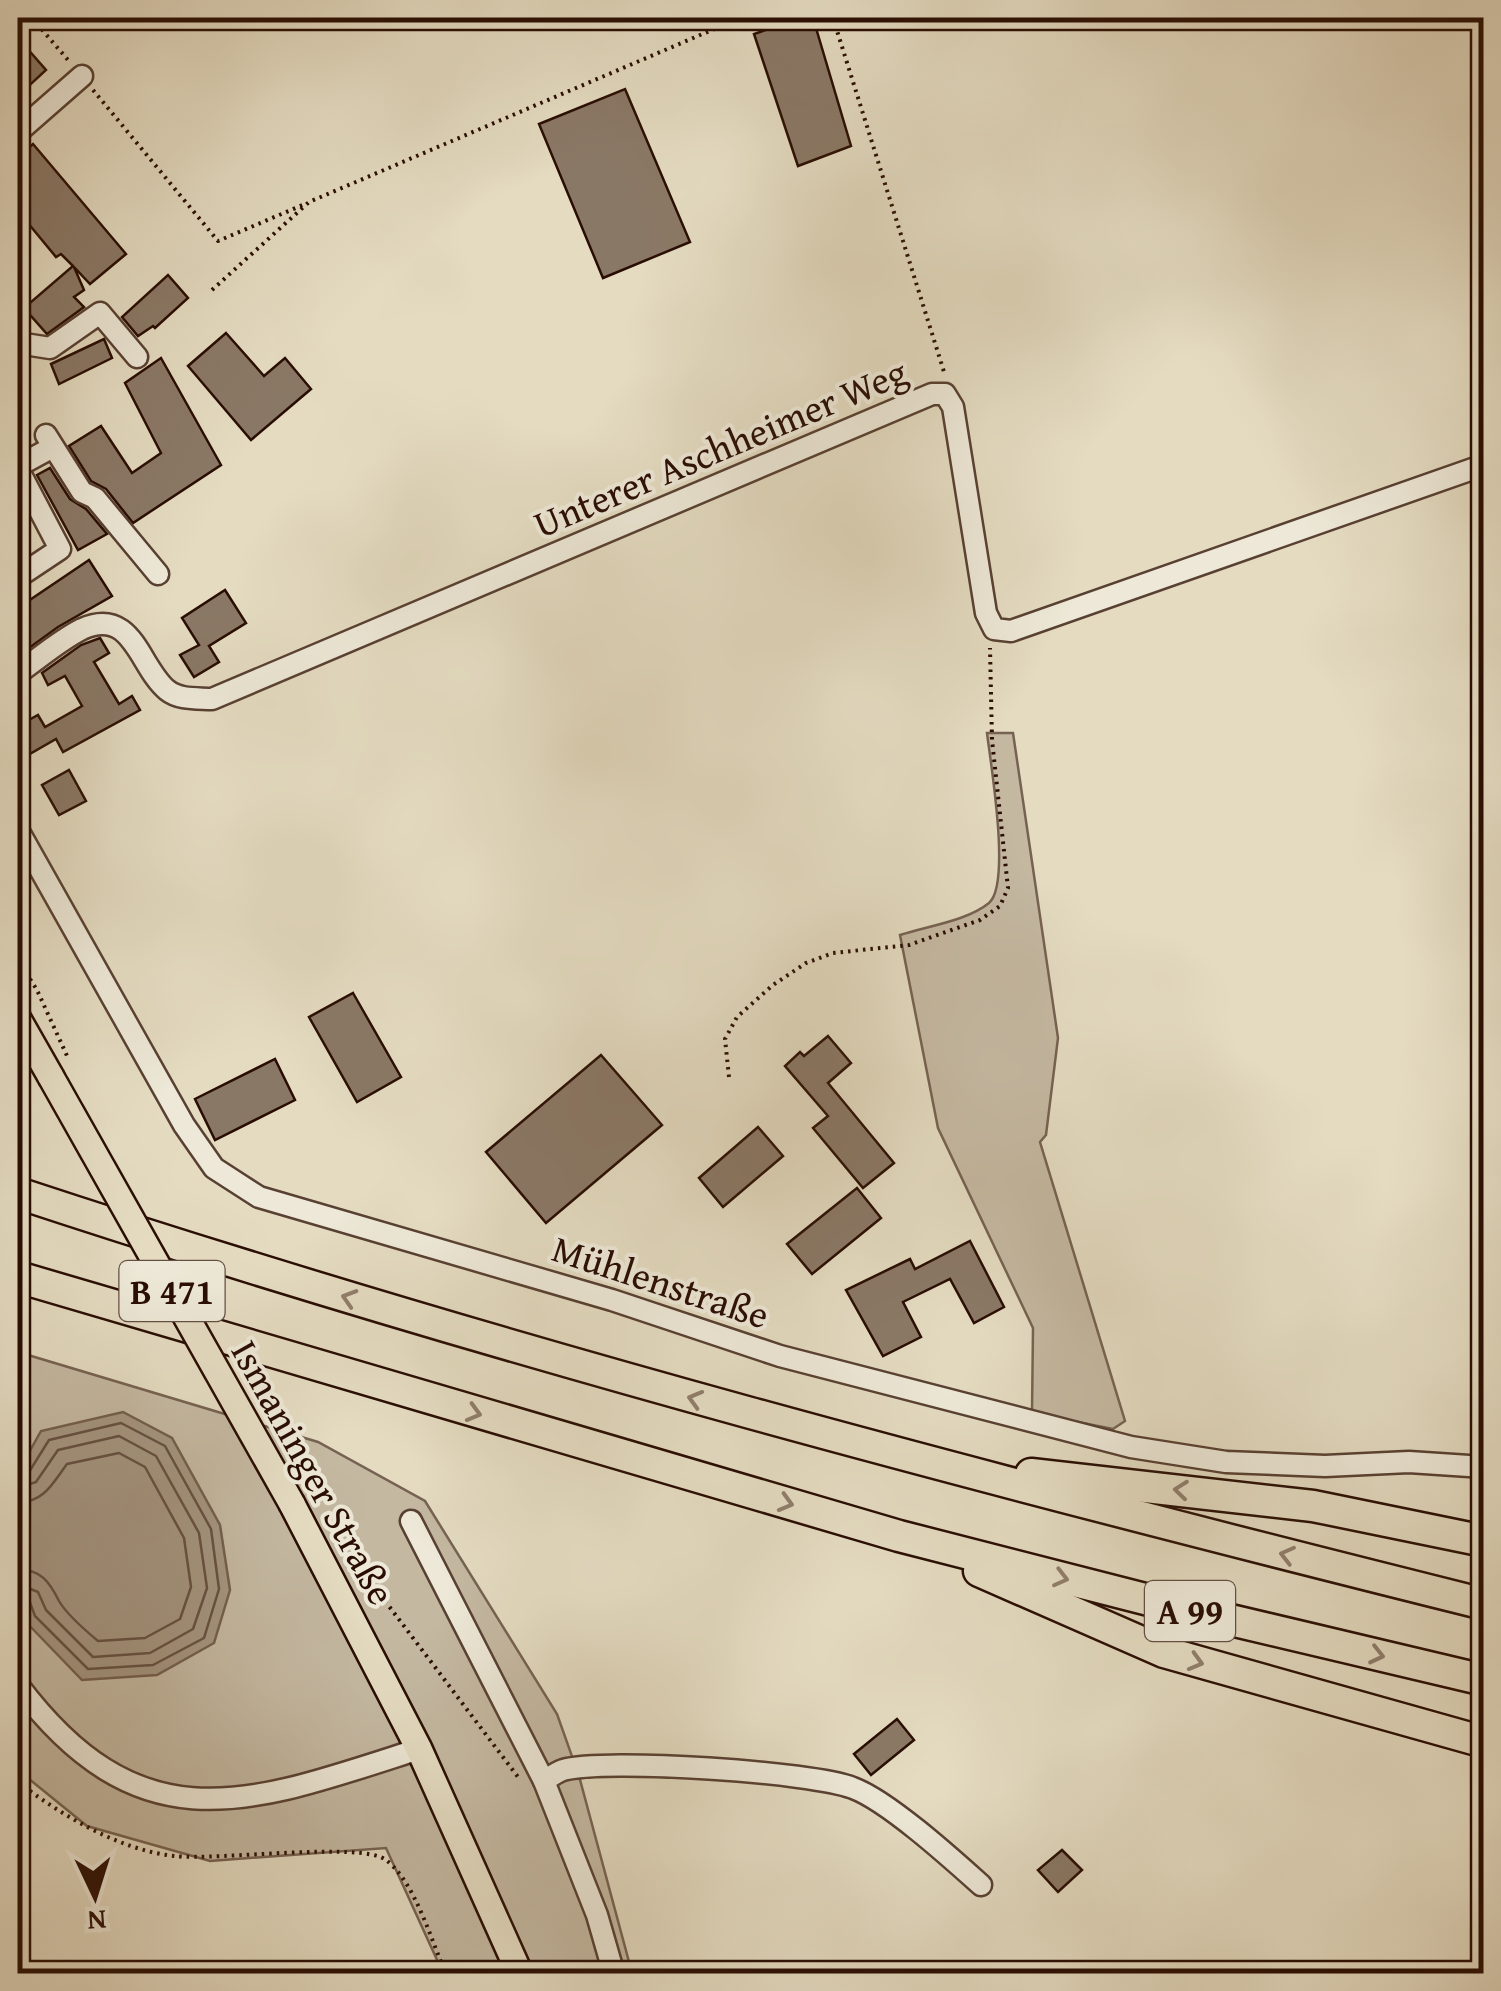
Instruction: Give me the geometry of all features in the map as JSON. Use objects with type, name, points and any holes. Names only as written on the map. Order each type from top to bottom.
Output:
[{"type":"highway","name":"A 99","points":[[18,1193],[442,1326],[924,1462],[1484,1604]]},
{"type":"highway","name":"A 99","points":[[18,1277],[898,1536],[1184,1610],[1484,1680]]},
{"type":"highway","points":[[924,1462],[1313,1506],[1484,1541]]},
{"type":"highway","points":[[898,1536],[1164,1652],[1484,1742]]},
{"type":"main road","name":"Ismaninger Straße","points":[[18,1019],[61,1072],[292,1504],[419,1749],[520,1974]]},
{"type":"street","points":[[18,132],[82,76]]},
{"type":"street","points":[[18,344],[50,348],[100,313],[138,357]]},
{"type":"street","name":"Unterer Aschheimer Weg","points":[[18,673],[82,629],[103,624],[117,627],[131,639],[167,690],[186,698],[212,699],[932,394],[945,394],[953,407],[986,613],[994,629]]},
{"type":"street","points":[[18,578],[60,549],[18,468],[49,441],[82,492],[94,498],[158,574]]},
{"type":"street","points":[[994,629],[1011,631],[1484,465]]},
{"type":"street","name":"Mühlenstraße","points":[[18,830],[184,1125],[214,1168],[259,1197],[612,1300],[780,1356],[1131,1447],[1226,1462],[1325,1466],[1409,1462],[1484,1467]]},
{"type":"street","points":[[411,1521],[534,1783],[559,1820],[597,1915],[614,1974]]},
{"type":"street","points":[[18,1685],[58,1734],[106,1771],[159,1794],[192,1800],[230,1800],[285,1791],[419,1749]]},
{"type":"street","points":[[534,1783],[562,1770],[608,1765],[830,1781],[856,1788],[879,1802],[981,1885]]},
{"type":"path","points":[[32,18],[218,241],[740,18]]},
{"type":"path","points":[[833,18],[944,373],[945,394]]},
{"type":"path","points":[[212,290],[309,202]]},
{"type":"path","points":[[729,1077],[726,1039],[737,1016],[806,963],[833,953],[926,941],[980,920],[1000,906],[1008,888],[992,740],[990,642],[994,629]]},
{"type":"path","points":[[18,960],[37,990],[61,1072]]},
{"type":"path","points":[[319,1505],[342,1544],[488,1741],[534,1783]]},
{"type":"path","points":[[18,1782],[91,1828],[136,1848],[171,1856],[212,1858],[351,1850],[384,1858],[406,1882],[446,1974]]},
{"type":"shaded area","points":[[987,733],[1013,733],[1058,1038],[1046,1135],[1040,1142],[1125,1421],[1113,1429],[1032,1413],[1033,1328],[938,1128],[900,935],[970,914],[989,903],[995,892],[999,873],[998,823]]},
{"type":"shaded area","points":[[18,1352],[318,1442],[425,1501],[557,1714],[579,1776],[632,1973],[443,1973],[386,1848],[210,1861],[87,1826],[18,1770]]},
{"type":"water","points":[[123,1412],[172,1438],[220,1525],[230,1590],[214,1643],[157,1675],[82,1680],[25,1621],[18,1588],[18,1472],[41,1431]]},
{"type":"building","points":[[801,18],[813,18],[851,146],[798,166],[754,34]]},
{"type":"building","points":[[18,38],[46,70],[18,96]]},
{"type":"building","points":[[625,89],[690,242],[603,278],[539,124]]},
{"type":"building","points":[[33,144],[126,254],[90,284],[74,267],[84,290],[74,297],[84,307],[47,334],[24,308],[73,266],[61,254],[56,257],[18,211],[18,157]]},
{"type":"building","points":[[168,275],[188,298],[155,328],[138,336],[122,317]]},
{"type":"building","points":[[226,333],[264,376],[285,358],[311,389],[251,440],[188,366]]},
{"type":"building","points":[[104,339],[112,358],[59,384],[51,364]]},
{"type":"building","points":[[161,358],[221,465],[133,523],[106,489],[91,481],[69,446],[101,426],[132,473],[161,453],[125,383]]},
{"type":"building","points":[[50,468],[70,499],[86,509],[107,534],[78,550],[37,475]]},
{"type":"building","points":[[89,560],[112,596],[18,656],[18,608]]},
{"type":"building","points":[[225,590],[246,623],[209,646],[219,662],[194,677],[180,655],[199,645],[182,618]]},
{"type":"building","points":[[100,638],[109,653],[94,662],[119,704],[132,696],[140,710],[63,752],[56,739],[28,755],[18,737],[18,726],[38,715],[45,727],[82,706],[65,676],[48,685],[42,673],[81,645]]},
{"type":"building","points":[[69,770],[86,801],[59,815],[42,785]]},
{"type":"building","points":[[353,993],[401,1077],[357,1102],[309,1017]]},
{"type":"building","points":[[828,1036],[851,1063],[828,1083],[894,1163],[863,1188],[813,1128],[828,1116],[785,1066]]},
{"type":"building","points":[[601,1055],[662,1125],[546,1223],[486,1152]]},
{"type":"building","points":[[275,1059],[295,1100],[215,1140],[195,1099]]},
{"type":"building","points":[[758,1127],[783,1156],[723,1207],[699,1178]]},
{"type":"building","points":[[857,1188],[881,1218],[812,1274],[787,1244]]},
{"type":"building","points":[[970,1241],[1004,1307],[974,1323],[950,1279],[903,1302],[921,1337],[883,1356],[846,1290],[910,1259],[915,1269]]},
{"type":"building","points":[[897,1719],[914,1740],[871,1775],[854,1754]]},
{"type":"building","points":[[1062,1850],[1082,1870],[1058,1892],[1038,1870]]}]
